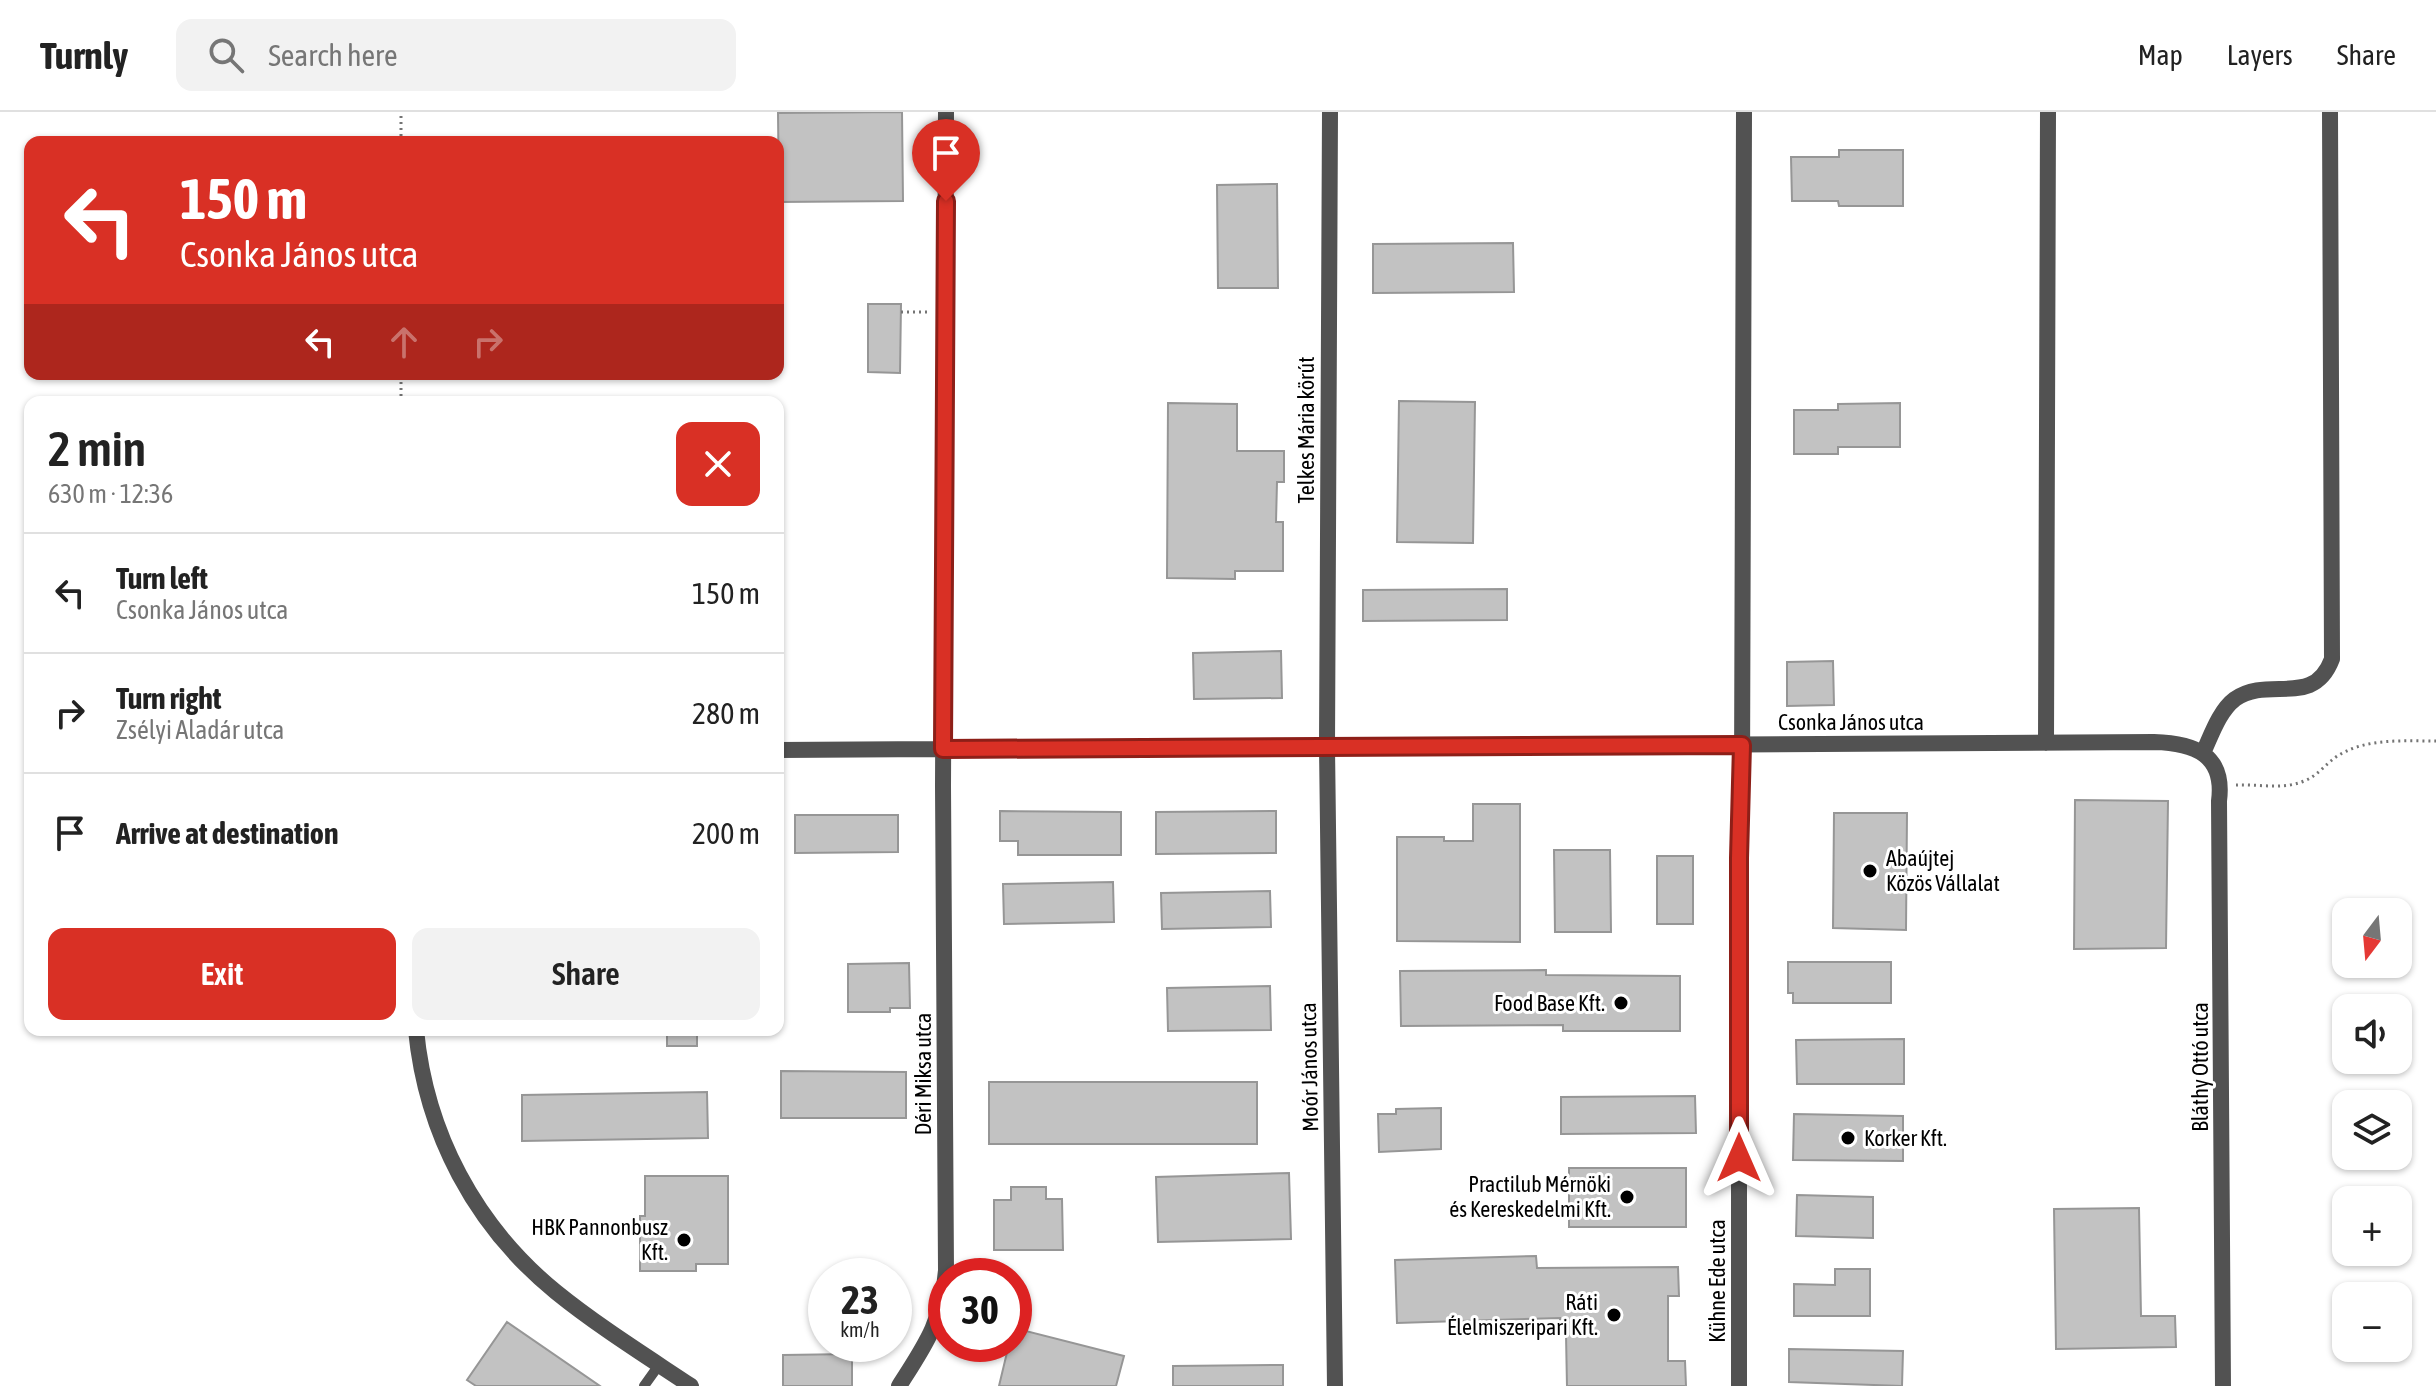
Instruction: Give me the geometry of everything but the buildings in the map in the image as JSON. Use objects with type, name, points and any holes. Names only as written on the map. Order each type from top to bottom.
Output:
[{"type":"street","name":"Déri Miksa utca","points":[[899,1386],[937,1322],[944,1300],[946,1270],[943,749],[946,112]]},
{"type":"street","name":"Telkes Mária körút","points":[[1327,747],[1330,112]]},
{"type":"street","points":[[1742,745],[1744,112]]},
{"type":"street","points":[[2046,743],[2048,112]]},
{"type":"street","points":[[2221,785],[2211,760],[2203,753],[2224,712],[2236,698],[2257,691],[2308,686],[2324,677],[2332,659],[2330,112]]},
{"type":"street","name":"Csonka János utca","points":[[784,750],[2169,743],[2194,747],[2203,753]]},
{"type":"street","name":"Kühne Ede utca","points":[[1739,1386],[1739,858],[1742,745]]},
{"type":"street","name":"Moór János utca","points":[[1327,747],[1335,1386]]},
{"type":"street","name":"Bláthy Ottó utca","points":[[2221,785],[2223,1386]]},
{"type":"street","points":[[417,1036],[424,1084],[442,1141],[453,1166],[489,1221],[531,1270],[556,1292],[691,1386]]},
{"type":"lane","points":[[644,1386],[659,1365]]},
{"type":"path","points":[[401,112],[401,136]]},
{"type":"path","points":[[901,312],[945,312]]},
{"type":"path","points":[[2221,785],[2284,786],[2305,781],[2332,760],[2359,746],[2436,741]]},
{"type":"place","name":"Abaújtej Közös Vállalat","points":[[1870,871]]},
{"type":"place","name":"Food Base Kft.","points":[[1621,1003]]},
{"type":"place","name":"Korker Kft.","points":[[1848,1138]]},
{"type":"place","name":"Practilub Mérnöki és Kereskedelmi Kft.","points":[[1627,1197]]},
{"type":"place","name":"HBK Pannonbusz Kft.","points":[[684,1240]]},
{"type":"place","name":"Ráti Élelmiszeripari Kft.","points":[[1614,1315]]},
{"type":"route","points":[[946,201],[943,749],[1742,745],[1739,1158]]}]
